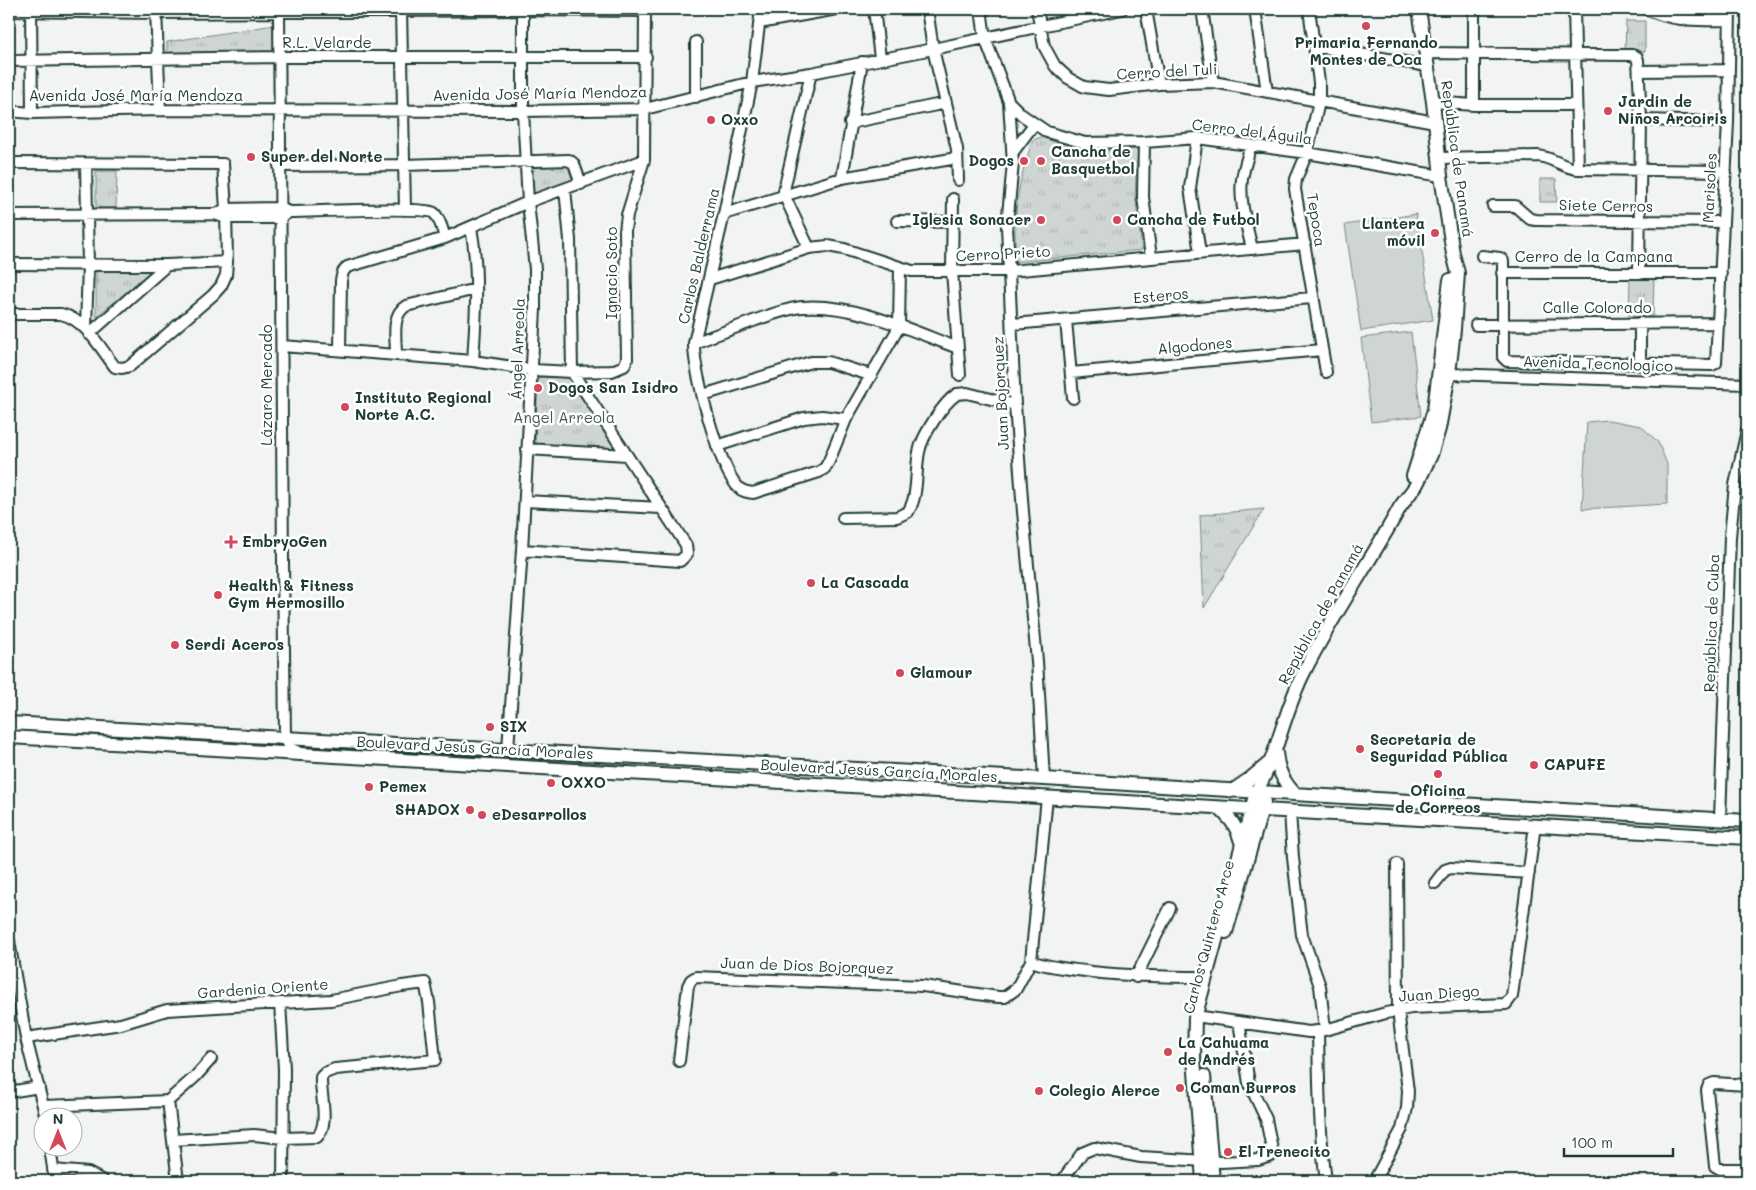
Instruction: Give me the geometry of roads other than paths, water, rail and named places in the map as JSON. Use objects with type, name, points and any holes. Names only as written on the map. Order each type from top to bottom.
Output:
[{"type":"main road","name":"República de Panamá","points":[[1261,792],[1288,709],[1304,672],[1403,501],[1417,484],[1431,454],[1439,429],[1449,374],[1458,273],[1453,254],[1441,176],[1436,122],[1419,9]]},
{"type":"main road","name":"República de Panamá","points":[[1403,501],[1434,410],[1453,254]]},
{"type":"main road","points":[[1418,461],[1424,454],[1432,434],[1443,378],[1449,374],[1445,367],[1454,291],[1451,271]]},
{"type":"main road","name":"Boulevard Jesús García Morales","points":[[9,723],[285,736],[1747,821]]},
{"type":"main road","name":"Boulevard Jesús García Morales","points":[[9,738],[1747,838]]},
{"type":"main road","points":[[1275,749],[1279,772],[1285,783],[1295,794]]},
{"type":"main road","points":[[565,770],[567,753]]},
{"type":"main road","points":[[1232,791],[1270,763]]},
{"type":"main road","name":"Carlos Quintero Arce","points":[[1199,1016],[1261,792]]},
{"type":"main road","points":[[1219,808],[1233,821],[1242,842]]},
{"type":"main road","name":"Carlos Quintero Arce","points":[[1213,1181],[1207,1161],[1199,1016],[1205,977],[1229,904],[1242,842],[1256,809]]},
{"type":"main road","name":"Carlos Quintero Arce","points":[[1203,1181],[1207,1161]]},
{"type":"street","name":"Ángel Arreola","points":[[508,749],[522,550],[535,310],[535,269],[528,202],[523,111],[523,9]]},
{"type":"street","name":"Carlos Balderrama","points":[[761,9],[752,82],[710,279],[694,343],[696,370],[717,446],[736,484],[744,491],[753,493],[819,472],[825,468],[846,419]]},
{"type":"street","points":[[759,23],[837,9]]},
{"type":"street","points":[[874,9],[880,58]]},
{"type":"street","points":[[927,9],[933,49],[956,145],[958,180]]},
{"type":"street","name":"Juan Bojorquez","points":[[981,9],[985,38],[1009,102],[1013,152],[1008,211],[1009,271],[1013,324],[1015,405],[1037,661],[1044,779]]},
{"type":"street","name":"Cerro del Tuli","points":[[1036,9],[1044,46],[1055,66],[1068,78],[1084,87],[1109,90],[1159,84],[1213,82],[1436,122]]},
{"type":"street","name":"Avenida José María Mendoza","points":[[9,111],[32,113],[160,110],[523,111],[645,108],[752,82],[811,73],[933,49],[1039,27],[1093,12],[1122,9]]},
{"type":"street","points":[[1146,9],[1159,84]]},
{"type":"street","points":[[1202,9],[1213,82]]},
{"type":"street","points":[[1255,9],[1268,92]]},
{"type":"street","name":"Tepoca","points":[[1309,9],[1319,82],[1319,102],[1306,153],[1295,184],[1312,298],[1326,372]]},
{"type":"street","points":[[1474,9],[1474,105]]},
{"type":"street","points":[[1574,9],[1578,170]]},
{"type":"street","points":[[1646,9],[1680,20],[1730,20]]},
{"type":"street","name":"Marisoles","points":[[1640,365],[1712,365],[1718,359],[1728,122],[1730,9]]},
{"type":"street","points":[[9,10],[645,10]]},
{"type":"street","points":[[31,10],[32,113]]},
{"type":"street","name":"Lázaro Mercado","points":[[279,10],[279,166],[283,213],[282,562],[285,736]]},
{"type":"street","points":[[401,10],[405,210]]},
{"type":"street","name":"Ignacio Soto","points":[[572,372],[612,371],[624,366],[627,360],[625,231],[627,215],[644,160],[645,10]]},
{"type":"street","points":[[156,11],[160,110]]},
{"type":"street","points":[[696,42],[696,97]]},
{"type":"street","points":[[1315,46],[1426,59],[1474,54],[1632,55],[1637,57],[1641,120],[1639,272]]},
{"type":"street","name":"R.L. Velarde","points":[[9,61],[32,59],[280,57],[646,57]]},
{"type":"street","points":[[842,178],[862,62]]},
{"type":"street","points":[[1639,65],[1728,70]]},
{"type":"street","points":[[809,248],[784,194],[784,190],[811,73]]},
{"type":"street","name":"Cerro del Águila","points":[[1009,102],[1022,115],[1047,132],[1085,144],[1197,138],[1306,153],[1441,176]]},
{"type":"street","points":[[1433,102],[1474,105],[1576,105]]},
{"type":"street","points":[[850,123],[946,103]]},
{"type":"street","points":[[1641,120],[1728,122]]},
{"type":"street","points":[[1013,152],[1034,124]]},
{"type":"street","points":[[1197,138],[1190,188],[1200,253]]},
{"type":"street","points":[[1144,142],[1143,197],[1151,257]]},
{"type":"street","points":[[1251,145],[1242,178],[1242,187],[1245,216],[1252,249]]},
{"type":"street","points":[[1439,158],[1544,156],[1568,168],[1578,170],[1725,171]]},
{"type":"street","points":[[724,214],[784,194],[842,178],[957,158]]},
{"type":"street","points":[[340,350],[341,280],[343,272],[347,267],[446,238],[528,202],[644,160]]},
{"type":"street","points":[[279,166],[572,161],[581,184]]},
{"type":"street","points":[[9,163],[220,163],[224,166],[227,262],[226,275],[221,286],[130,366],[122,368],[115,367],[87,332],[76,320],[69,316],[62,314],[9,314]]},
{"type":"street","points":[[86,164],[88,214],[87,332]]},
{"type":"street","points":[[522,550],[680,561],[687,554],[686,545],[572,372],[570,240],[565,189]]},
{"type":"street","points":[[953,199],[951,222],[952,271],[960,375]]},
{"type":"street","name":"Siete Cerros","points":[[1493,206],[1515,206],[1530,219],[1536,220],[1723,222]]},
{"type":"street","points":[[9,215],[226,214],[405,210],[434,213],[446,238]]},
{"type":"street","points":[[897,221],[951,222]]},
{"type":"street","points":[[471,227],[476,262],[473,361]]},
{"type":"street","name":"Cerro Prieto","points":[[710,279],[809,248],[828,246],[844,249],[912,271],[1009,271],[1305,244]]},
{"type":"street","name":"Cerro de la Campana","points":[[1482,256],[1502,259],[1502,273],[1721,273]]},
{"type":"street","points":[[9,264],[88,265],[227,262]]},
{"type":"street","points":[[87,332],[167,264]]},
{"type":"street","points":[[717,446],[804,418],[822,416],[846,419],[899,327],[900,268]]},
{"type":"street","points":[[1502,273],[1503,357],[1507,361],[1640,365],[1640,323]]},
{"type":"street","points":[[396,354],[396,316],[400,310],[406,306],[476,290]]},
{"type":"street","name":"Esteros","points":[[1013,324],[1312,298]]},
{"type":"street","points":[[694,343],[782,311],[803,307],[846,310],[958,348]]},
{"type":"street","points":[[1066,320],[1073,398]]},
{"type":"street","name":"Calle Colorado","points":[[1476,325],[1719,323]]},
{"type":"street","points":[[282,346],[396,354],[473,361],[533,370],[572,372]]},
{"type":"street","name":"Algodones","points":[[1071,373],[1322,350]]},
{"type":"street","points":[[703,395],[811,362],[828,362],[870,375]]},
{"type":"street","name":"Avenida Tecnologico","points":[[1449,374],[1747,384]]},
{"type":"street","points":[[843,518],[897,517],[908,512],[913,501],[921,443],[936,418],[957,394],[967,393],[1015,405]]},
{"type":"street","name":"República de Cuba","points":[[1720,819],[1732,522],[1736,485],[1747,430]]},
{"type":"street","points":[[527,449],[627,455]]},
{"type":"street","points":[[525,501],[661,508]]},
{"type":"street","points":[[285,736],[290,748],[301,754]]},
{"type":"street","points":[[1047,797],[1031,961],[1062,969],[1136,977],[1205,977]]},
{"type":"street","points":[[1290,811],[1293,858],[1302,935],[1320,986],[1322,1031],[1319,1105],[1326,1181]]},
{"type":"street","name":"Juan Diego","points":[[1199,1016],[1301,1031],[1322,1031],[1398,1010],[1444,1006],[1496,1006],[1509,1002],[1512,996],[1535,825]]},
{"type":"street","points":[[1374,1181],[1402,1130],[1408,1108],[1408,1091],[1398,1010],[1397,864]]},
{"type":"street","points":[[1435,883],[1445,870],[1451,868],[1529,873]]},
{"type":"street","points":[[1136,977],[1170,908]]},
{"type":"street","points":[[9,941],[26,1038],[44,1106],[168,1101],[196,1076],[211,1059]]},
{"type":"street","name":"Juan de Dios Bojorquez","points":[[679,1061],[688,986],[691,980],[696,977],[922,986],[1005,998],[1016,989],[1031,961]]},
{"type":"street","name":"Gardenia Oriente","points":[[26,1038],[120,1024],[167,1010],[331,1000],[425,983],[429,1002],[435,1060],[335,1069],[325,1073],[321,1077],[320,1086],[324,1124],[322,1132],[317,1137],[283,1138]]},
{"type":"street","points":[[280,1003],[284,1069],[283,1181]]},
{"type":"street","points":[[1062,1181],[1082,1152],[1094,1148],[1141,1157],[1207,1161],[1258,1160],[1268,1158],[1272,1153],[1266,1119],[1249,1083],[1239,1022]]},
{"type":"street","points":[[1747,1085],[1714,1083],[1709,1085],[1707,1090],[1715,1166],[1720,1168],[1747,1169]]},
{"type":"street","points":[[9,1092],[39,1087]]},
{"type":"street","points":[[168,1101],[178,1181]]},
{"type":"street","points":[[173,1140],[254,1135],[283,1138]]},
{"type":"street","points":[[51,1158],[55,1181]]},
{"type":"street","points":[[53,1170],[88,1174],[103,1181]]},
{"type":"place","name":"Primaria Fernando Montes de Oca","points":[[1366,26]]},
{"type":"place","name":"Jardin de Niños Arcoiris","points":[[1608,111]]},
{"type":"place","name":"Oxxo","points":[[711,120]]},
{"type":"place","name":"Super del Norte","points":[[251,157]]},
{"type":"place","name":"Dogos","points":[[1024,161]]},
{"type":"place","name":"Cancha de Basquetbol","points":[[1041,161]]},
{"type":"place","name":"Iglesia Sonacer","points":[[1041,220]]},
{"type":"place","name":"Cancha de Futbol","points":[[1117,220]]},
{"type":"place","name":"Llantera móvil","points":[[1435,233]]},
{"type":"place","name":"Dogos San Isidro","points":[[538,388]]},
{"type":"place","name":"Instituto Regional Norte A.C.","points":[[345,407]]},
{"type":"place","name":"EmbryoGen","points":[[231,542]]},
{"type":"place","name":"La Cascada","points":[[811,583]]},
{"type":"place","name":"Health & Fitness Gym Hermosillo","points":[[218,595]]},
{"type":"place","name":"Serdi Aceros","points":[[175,645]]},
{"type":"place","name":"Glamour","points":[[900,673]]},
{"type":"place","name":"SIX","points":[[490,727]]},
{"type":"place","name":"Secretaria de Seguridad Pública","points":[[1360,749]]},
{"type":"place","name":"CAPUFE","points":[[1534,765]]},
{"type":"place","name":"Oficina de Correos","points":[[1438,774]]},
{"type":"place","name":"OXXO","points":[[551,783]]},
{"type":"place","name":"Pemex","points":[[369,787]]},
{"type":"place","name":"SHADOX","points":[[470,810]]},
{"type":"place","name":"eDesarrollos","points":[[482,815]]},
{"type":"place","name":"La Cahuama de Andrés","points":[[1168,1052]]},
{"type":"place","name":"Coman Burros","points":[[1180,1088]]},
{"type":"place","name":"Colegio Alerce","points":[[1039,1091]]},
{"type":"place","name":"El Trenecito","points":[[1228,1152]]},
{"type":"park label","name":"Angel Arreola","points":[[564,418]]}]
